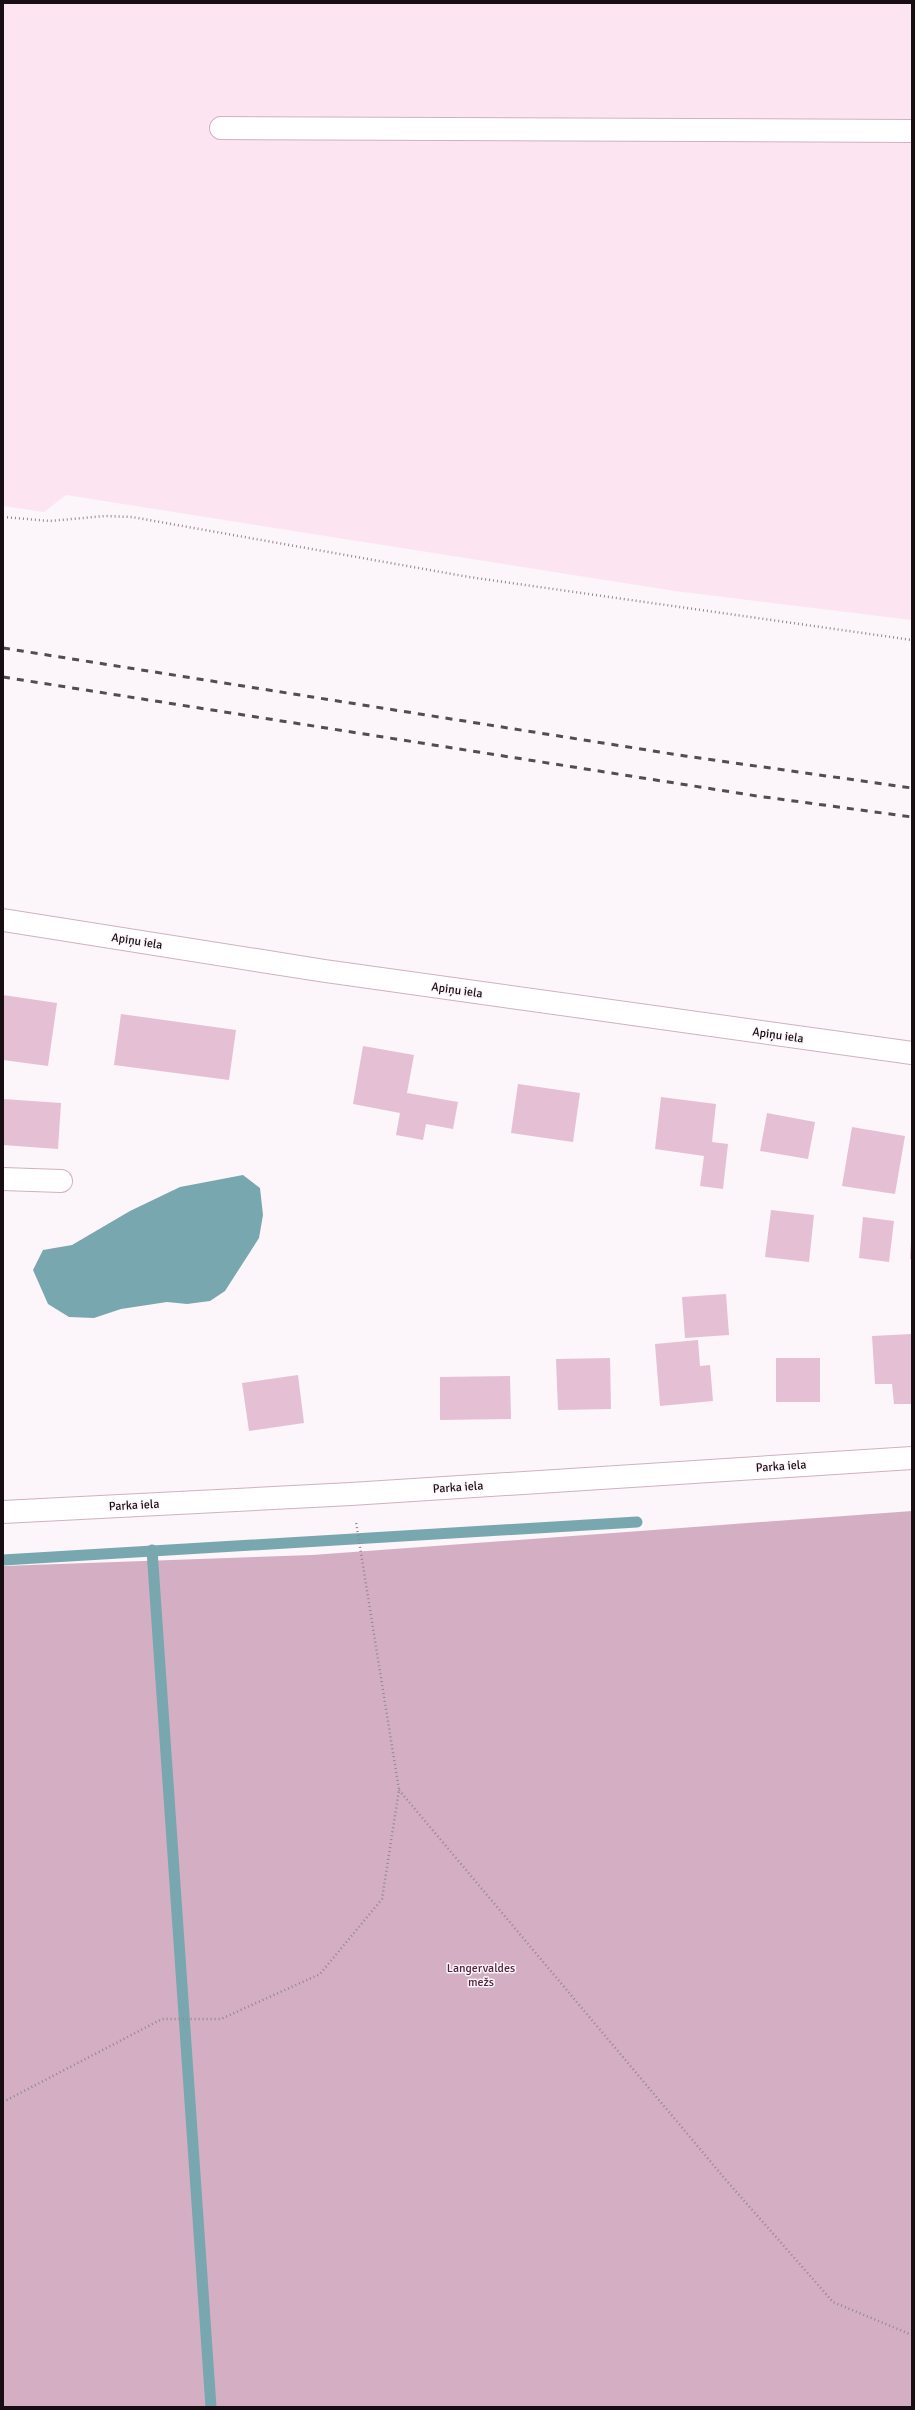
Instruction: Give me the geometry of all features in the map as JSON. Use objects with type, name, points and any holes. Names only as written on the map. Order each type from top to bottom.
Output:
[{"type":"street","points":[[221,128],[912,131]]},
{"type":"street","name":"Apiņu iela","points":[[3,920],[324,971],[912,1053]]},
{"type":"street","points":[[3,1179],[61,1181]]},
{"type":"street","name":"Parka iela","points":[[3,1512],[351,1494],[912,1458]]},
{"type":"path","points":[[3,517],[50,521],[105,516],[132,517],[470,577],[912,640]]},
{"type":"path","points":[[3,2102],[162,2019],[221,2019],[320,1974],[382,1899],[399,1790],[356,1524]]},
{"type":"path","points":[[399,1790],[726,2180],[833,2302],[912,2335]]},
{"type":"shaded area","points":[[3,3],[912,3],[912,620],[675,591],[66,495],[44,512],[3,506]]},
{"type":"green space","name":"Langervaldes mežs","points":[[912,1511],[912,2407],[3,2407],[3,1566],[312,1555]]},
{"type":"water","points":[[243,1175],[260,1188],[263,1215],[259,1238],[225,1291],[210,1301],[187,1304],[167,1302],[121,1309],[94,1318],[69,1317],[48,1304],[33,1270],[43,1250],[72,1245],[130,1211],[180,1187]]},
{"type":"building","points":[[3,995],[57,1003],[48,1066],[3,1060]]},
{"type":"building","points":[[121,1014],[236,1030],[229,1080],[114,1065]]},
{"type":"building","points":[[363,1046],[414,1055],[407,1093],[458,1102],[453,1129],[426,1124],[423,1140],[396,1135],[400,1113],[353,1104]]},
{"type":"building","points":[[518,1084],[580,1093],[573,1142],[511,1133]]},
{"type":"building","points":[[661,1097],[716,1104],[712,1142],[728,1144],[723,1189],[700,1186],[704,1156],[655,1149]]},
{"type":"building","points":[[3,1099],[61,1103],[58,1149],[3,1145]]},
{"type":"building","points":[[767,1113],[815,1122],[808,1159],[760,1151]]},
{"type":"building","points":[[852,1127],[905,1136],[895,1194],[842,1186]]},
{"type":"building","points":[[771,1210],[814,1215],[809,1262],[765,1257]]},
{"type":"building","points":[[863,1217],[894,1221],[889,1262],[859,1258]]},
{"type":"building","points":[[911,1240],[912,1259],[910,1259]]},
{"type":"building","points":[[726,1294],[729,1335],[685,1338],[682,1297]]},
{"type":"building","points":[[912,1334],[912,1404],[894,1404],[892,1384],[875,1384],[872,1336]]},
{"type":"building","points":[[698,1340],[700,1366],[710,1365],[713,1401],[660,1406],[655,1344]]},
{"type":"building","points":[[610,1358],[611,1409],[558,1410],[556,1359]]},
{"type":"building","points":[[776,1358],[820,1358],[820,1402],[776,1402]]},
{"type":"building","points":[[298,1375],[304,1423],[249,1431],[242,1383]]},
{"type":"building","points":[[510,1376],[511,1419],[440,1420],[440,1377]]},
{"type":"waterway","points":[[3,1560],[637,1522]]},
{"type":"waterway","points":[[152,1550],[211,2407]]},
{"type":"railway","points":[[3,648],[685,756],[912,788]]},
{"type":"railway","points":[[3,677],[757,796],[912,817]]}]
